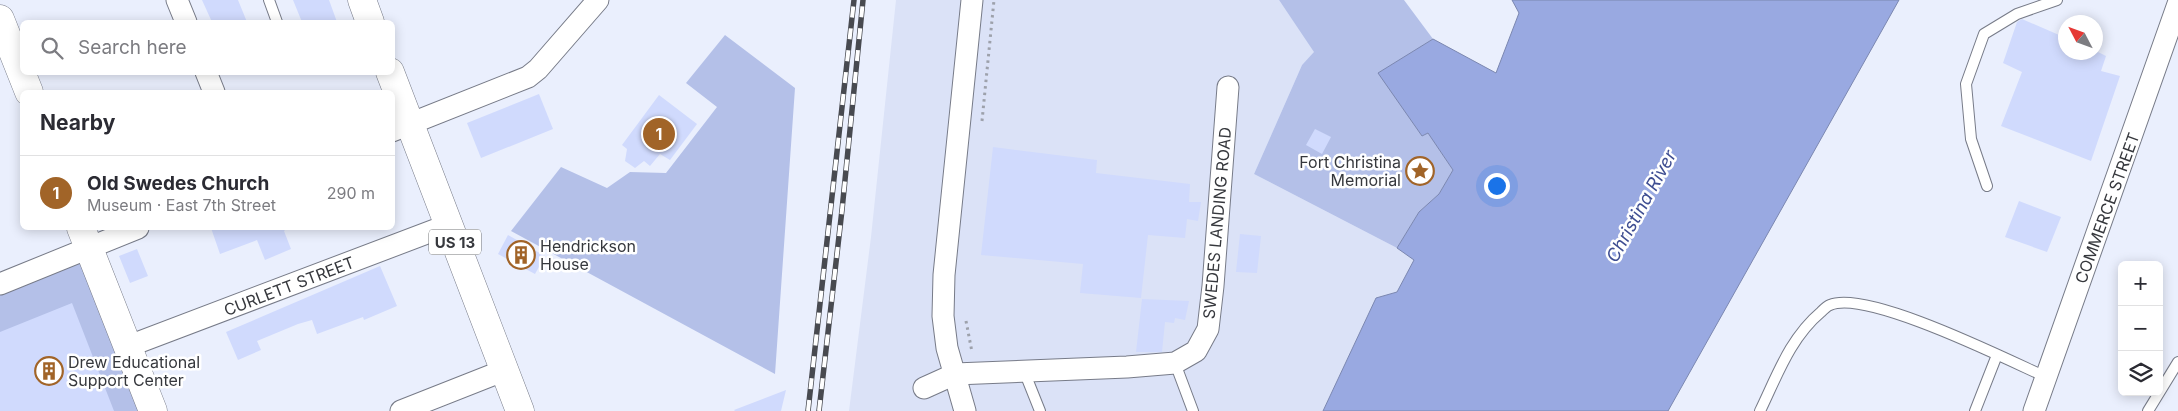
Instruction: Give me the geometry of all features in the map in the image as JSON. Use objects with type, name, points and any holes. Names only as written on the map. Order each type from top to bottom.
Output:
[{"type":"main road","points":[[362,0],[369,20]]},
{"type":"main road","points":[[0,20],[20,71]]},
{"type":"main road","points":[[21,75],[27,90]]},
{"type":"main road","name":"US 13","points":[[391,75],[394,90]]},
{"type":"main road","name":"US 13","points":[[395,97],[401,128],[448,225],[520,411]]},
{"type":"main road","points":[[85,237],[153,411]]},
{"type":"street","points":[[176,0],[185,20]]},
{"type":"street","points":[[965,411],[947,348],[943,316],[944,275],[972,0]]},
{"type":"street","points":[[401,128],[528,77],[538,69],[595,2]]},
{"type":"street","name":"COMMERCE STREET","points":[[2034,411],[2170,49],[2178,2]]},
{"type":"street","points":[[207,75],[213,90]]},
{"type":"street","name":"SWEDES LANDING ROAD","points":[[924,388],[954,374],[1175,363],[1196,351],[1208,329],[1228,86]]},
{"type":"street","name":"CURLETT STREET","points":[[129,346],[448,225]]},
{"type":"street","points":[[0,284],[85,237],[126,230]]},
{"type":"street","points":[[401,411],[505,370]]},
{"type":"lane","points":[[268,0],[276,20]]},
{"type":"lane","points":[[1987,186],[1971,139],[1966,84],[1984,34],[2017,14],[2057,0]]},
{"type":"lane","points":[[2173,0],[2178,2]]},
{"type":"lane","points":[[1760,411],[1792,344],[1812,320],[1830,305],[1854,302],[1912,319],[2046,377]]},
{"type":"lane","points":[[1975,411],[1997,355]]},
{"type":"lane","points":[[2148,411],[2178,362]]},
{"type":"lane","points":[[1175,363],[1193,411]]},
{"type":"lane","points":[[1024,371],[1040,411]]},
{"type":"path","points":[[981,128],[994,0]]},
{"type":"path","points":[[964,315],[972,352]]},
{"type":"shaded area","points":[[896,0],[1279,0],[1315,52],[1302,65],[1254,174],[1397,248],[1414,260],[1397,292],[1376,298],[1323,411],[849,411],[871,237]]},
{"type":"shaded area","points":[[1279,0],[1404,0],[1433,39],[1379,73],[1422,136],[1428,133],[1453,170],[1439,194],[1419,212],[1397,248],[1254,174],[1302,65],[1314,52]]},
{"type":"shaded area","points":[[725,35],[795,88],[775,374],[511,231],[561,167],[607,188],[630,172],[666,173],[717,107],[686,83]]},
{"type":"shaded area","points":[[85,261],[143,411],[0,411],[0,294]]},
{"type":"water","name":"Christina River","points":[[1512,0],[1899,0],[1668,411],[1323,411],[1376,298],[1397,292],[1414,260],[1397,248],[1419,212],[1439,194],[1453,170],[1428,133],[1422,136],[1378,73],[1433,39],[1496,73],[1519,13]]},
{"type":"building","points":[[202,0],[238,0],[246,20],[211,20]]},
{"type":"building","points":[[293,0],[329,0],[336,20],[301,20]]},
{"type":"building","points":[[2022,19],[2058,35],[2058,60],[2103,60],[2103,54],[2106,56],[2101,71],[2120,76],[2091,161],[2001,126],[2022,72],[2003,63],[2017,22]]},
{"type":"building","points":[[539,94],[553,129],[481,158],[467,123]]},
{"type":"building","points":[[659,95],[697,124],[670,160],[660,154],[650,166],[644,161],[635,168],[625,161],[627,149],[622,145]]},
{"type":"building","points":[[1315,129],[1331,137],[1322,154],[1306,145]]},
{"type":"building","points":[[993,147],[1097,160],[1096,173],[1190,184],[1189,202],[1201,202],[1198,221],[1187,219],[1185,238],[1148,235],[1141,298],[1080,293],[1083,264],[981,255]]},
{"type":"building","points":[[2019,201],[2061,217],[2047,252],[2005,237]]},
{"type":"building","points":[[212,230],[285,230],[291,249],[265,260],[257,240],[220,254]]},
{"type":"building","points":[[1240,234],[1261,236],[1257,273],[1236,272]]},
{"type":"building","name":"Hendrickson House","points":[[508,235],[545,256],[535,274],[498,254]]},
{"type":"building","points":[[137,249],[148,276],[130,283],[119,256]]},
{"type":"building","points":[[380,266],[397,306],[364,320],[363,317],[317,334],[312,320],[298,324],[257,341],[261,350],[238,360],[226,332]]},
{"type":"building","points":[[1142,299],[1189,301],[1185,320],[1175,318],[1174,323],[1165,322],[1162,352],[1136,352]]},
{"type":"building","name":"Drew Educational Support Center","points":[[72,303],[114,411],[0,411],[0,332]]},
{"type":"building","points":[[786,390],[781,411],[734,410]]},
{"type":"railway","points":[[808,411],[854,0]]},
{"type":"railway","points":[[819,411],[863,0]]},
{"type":"place","name":"Old Swedes Church","points":[[659,134]]},
{"type":"place","name":"Fort Christina Memorial","points":[[1420,171]]},
{"type":"place","name":"Hendrickson House","points":[[521,255]]},
{"type":"place","name":"Drew Educational Support Center","points":[[49,371]]}]
